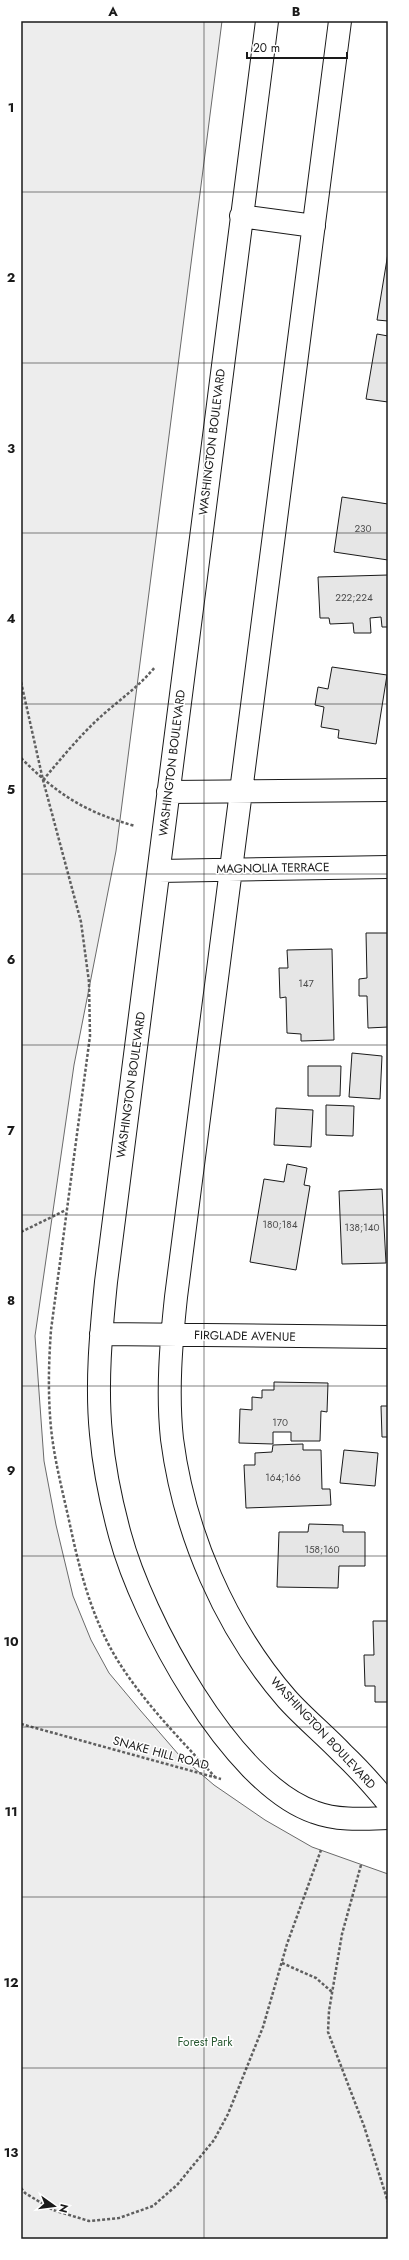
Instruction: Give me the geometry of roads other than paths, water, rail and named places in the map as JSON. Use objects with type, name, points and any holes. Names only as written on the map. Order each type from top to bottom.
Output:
[{"type":"street","name":"WASHINGTON BOULEVARD","points":[[267,21],[162,833],[159,871],[112,1223],[101,1334],[99,1385],[101,1435],[120,1536],[136,1582],[160,1632],[184,1676],[226,1739],[254,1772],[281,1795],[313,1812],[351,1819],[388,1818]]},
{"type":"street","name":"WASHINGTON BOULEVARD","points":[[340,21],[172,1335],[170,1406],[172,1439],[188,1510],[212,1579],[230,1615],[268,1674],[287,1699],[362,1772],[388,1803]]},
{"type":"street","points":[[241,216],[314,226]]},
{"type":"street","points":[[168,792],[388,790]]},
{"type":"street","name":"MAGNOLIA TERRACE","points":[[159,871],[388,867]]},
{"type":"street","name":"FIRGLADE AVENUE","points":[[101,1334],[388,1337]]},
{"type":"park label","name":"Forest Park","points":[[205,2042]]}]
